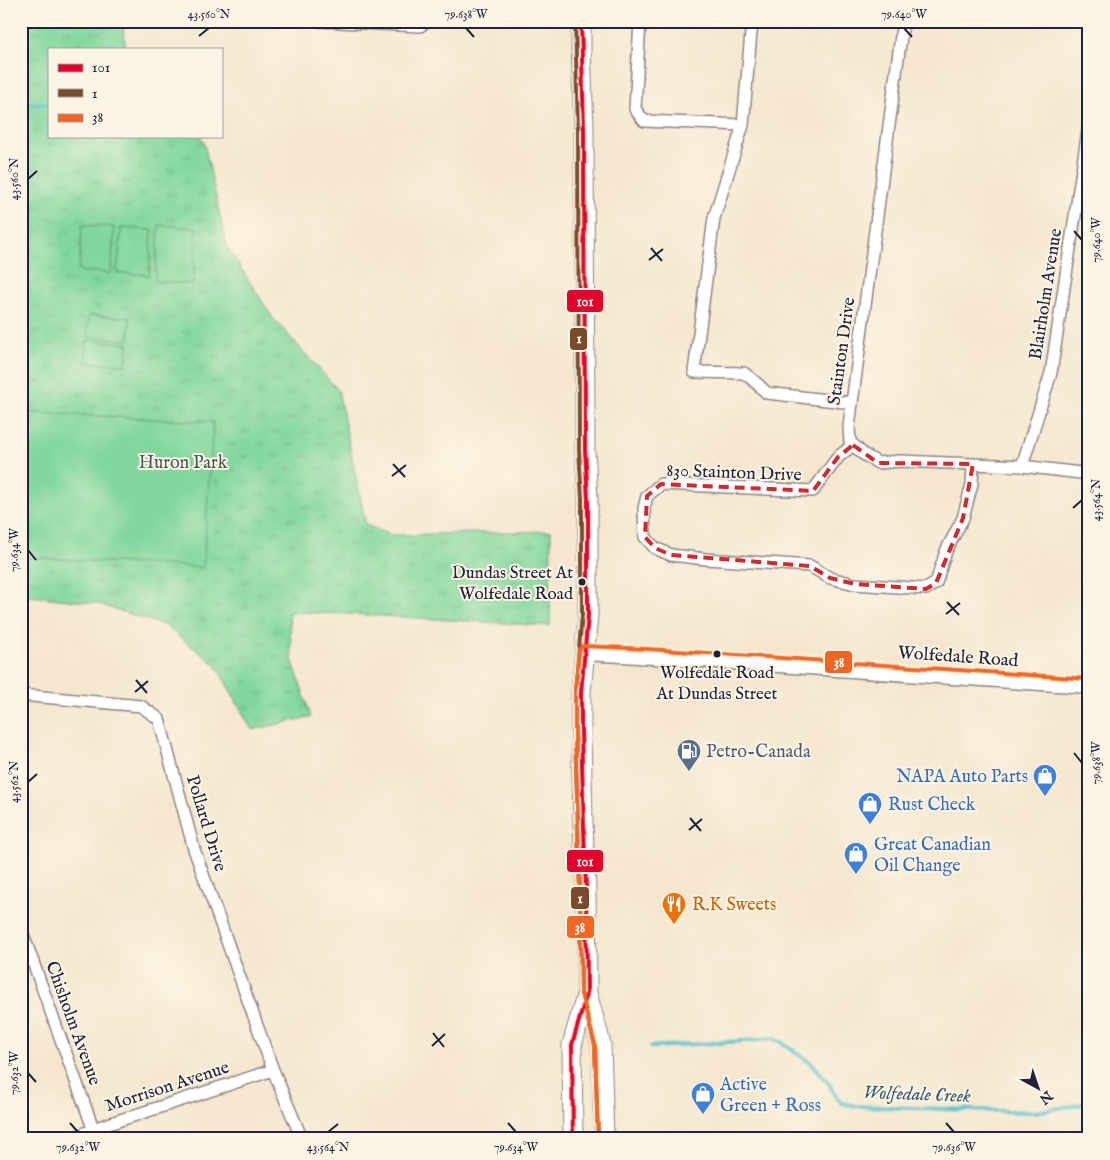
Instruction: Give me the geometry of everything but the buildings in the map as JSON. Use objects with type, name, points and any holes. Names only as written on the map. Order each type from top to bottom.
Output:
[{"type":"main road","points":[[581,21],[584,130],[584,450],[588,499],[588,615],[581,732],[587,993],[601,1044],[604,1139]]},
{"type":"main road","points":[[573,1139],[572,1045],[587,993]]},
{"type":"street","points":[[320,21],[420,26],[427,21]]},
{"type":"street","points":[[640,21],[635,109],[644,121],[743,125]]},
{"type":"street","points":[[752,21],[743,125],[714,218],[694,372],[744,374],[767,393],[852,403]]},
{"type":"street","name":"Stainton Drive","points":[[853,445],[850,442],[849,427],[903,21]]},
{"type":"street","name":"Blairholm Avenue","points":[[1022,466],[1051,373],[1089,124]]},
{"type":"street","points":[[853,445],[863,454],[878,462],[900,460],[1022,466],[1089,474]]},
{"type":"street","name":"830 Stainton Drive","points":[[853,445],[838,457],[813,491],[661,484],[647,496],[644,508],[645,537],[655,548],[671,555],[810,566],[830,578],[855,584],[926,589],[936,582],[946,551],[963,518],[972,484],[973,464]]},
{"type":"street","name":"Wolfedale Road","points":[[585,652],[1089,685]]},
{"type":"street","name":"Pollard Drive","points":[[21,695],[141,706],[159,720],[194,850],[273,1070],[302,1139]]},
{"type":"street","name":"Chisholm Avenue","points":[[21,930],[95,1134]]},
{"type":"street","name":"Morrison Avenue","points":[[73,1139],[95,1134],[273,1070]]},
{"type":"highlighted area","points":[[853,445],[878,463],[973,464],[963,518],[936,583],[926,589],[855,584],[830,578],[810,566],[671,555],[655,548],[645,537],[647,496],[661,484],[813,491],[838,457]]},
{"type":"green space","name":"Huron Park","points":[[21,21],[122,21],[126,48],[48,48],[48,138],[201,138],[204,143],[227,247],[273,318],[338,390],[366,525],[391,535],[551,531],[550,626],[289,612],[292,659],[311,717],[252,730],[216,665],[164,625],[95,603],[21,595]]},
{"type":"green space","points":[[21,203],[34,204],[21,351]]},
{"type":"green space","points":[[82,225],[114,227],[111,273],[79,271]]},
{"type":"green space","points":[[159,225],[197,228],[193,284],[155,281]]},
{"type":"green space","points":[[121,228],[152,230],[149,275],[117,273]]},
{"type":"green space","points":[[89,315],[130,318],[129,340],[87,336]]},
{"type":"green space","points":[[87,340],[128,343],[126,365],[85,362]]},
{"type":"green space","points":[[21,412],[213,422],[203,567],[21,557]]},
{"type":"waterway","points":[[21,103],[48,104]]},
{"type":"waterway","name":"Wolfedale Creek","points":[[651,1047],[771,1038],[781,1042],[811,1063],[828,1082],[842,1103],[856,1106],[1035,1112],[1089,1103]]},
{"type":"transit line","name":"1","points":[[575,21],[578,130],[579,450],[582,499],[582,615],[575,691],[575,732],[581,993],[595,1045],[598,1139]]},
{"type":"transit line","name":"101","points":[[573,1139],[572,1045],[587,993],[581,732],[581,692],[588,615],[588,499],[585,450],[584,130],[581,21]]},
{"type":"transit line","name":"38","points":[[598,1139],[595,1045],[581,993],[575,732],[575,691],[581,647],[648,649],[1089,679]]},
{"type":"place","name":"Dundas Street At Wolfedale Road","points":[[582,582]]},
{"type":"place","name":"Wolfedale Road At Dundas Street","points":[[717,654]]},
{"type":"place","name":"Petro-Canada","points":[[689,772]]},
{"type":"place","name":"NAPA Auto Parts","points":[[1045,797]]},
{"type":"place","name":"Rust Check","points":[[870,825]]},
{"type":"place","name":"Great Canadian Oil Change","points":[[856,875]]},
{"type":"place","name":"R.K Sweets","points":[[674,925]]},
{"type":"place","name":"Active Green + Ross","points":[[703,1115]]}]
